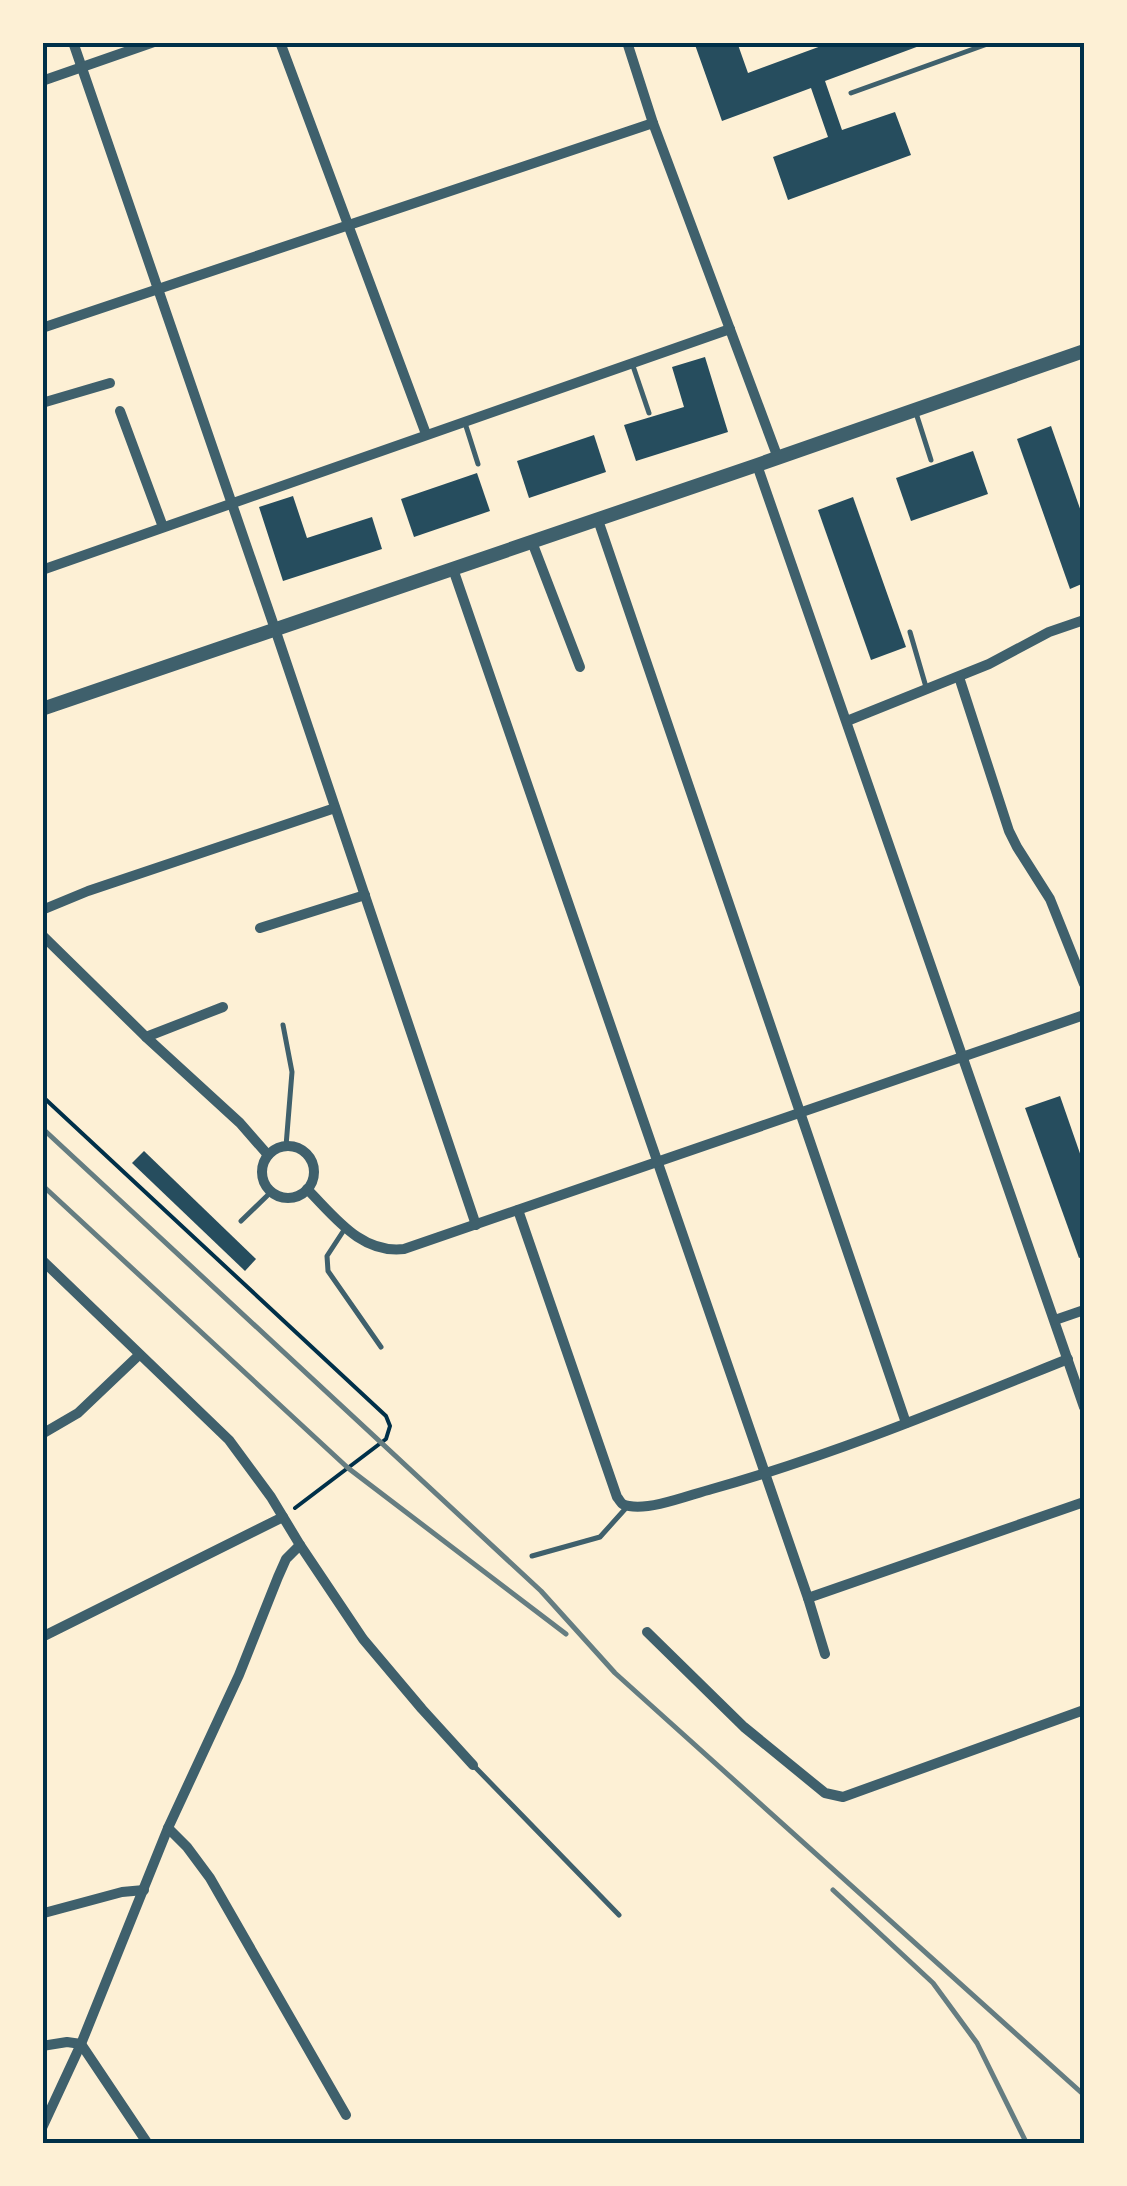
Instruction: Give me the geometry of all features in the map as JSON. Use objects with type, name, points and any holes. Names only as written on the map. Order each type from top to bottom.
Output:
[{"type":"street","points":[[73,42],[476,1225]]},
{"type":"street","points":[[42,81],[154,42]]},
{"type":"street","points":[[280,42],[426,434]]},
{"type":"street","points":[[626,42],[778,458]]},
{"type":"street","points":[[42,328],[654,123]]},
{"type":"street","points":[[42,570],[730,330]]},
{"type":"street","points":[[42,709],[1084,351]]},
{"type":"street","points":[[42,404],[110,383]]},
{"type":"street","points":[[120,411],[163,527]]},
{"type":"street","points":[[757,466],[1084,1407]]},
{"type":"street","points":[[598,520],[906,1423]]},
{"type":"street","points":[[532,542],[580,667]]},
{"type":"street","points":[[452,569],[825,1654]]},
{"type":"street","points":[[847,721],[989,664],[1048,632],[1084,620]]},
{"type":"street","points":[[958,677],[1009,831],[1050,899],[1084,984]]},
{"type":"street","points":[[42,910],[335,808]]},
{"type":"street","points":[[260,928],[365,895]]},
{"type":"street","points":[[42,935],[240,1123],[268,1155]]},
{"type":"street","points":[[146,1037],[223,1007]]},
{"type":"street","points":[[307,1189],[367,1244],[391,1251],[404,1250],[1084,1015]]},
{"type":"street","points":[[286,1146],[304,1152],[314,1170],[307,1189],[289,1198],[270,1192],[262,1174],[268,1155],[286,1146]]},
{"type":"street","points":[[518,1210],[618,1497],[628,1506],[665,1502],[765,1474],[1068,1359]]},
{"type":"street","points":[[42,1260],[228,1440],[363,1638],[473,1765]]},
{"type":"street","points":[[1056,1320],[1084,1310]]},
{"type":"street","points":[[42,1434],[78,1414],[138,1355]]},
{"type":"street","points":[[808,1598],[1084,1502]]},
{"type":"street","points":[[42,1637],[283,1517]]},
{"type":"street","points":[[42,2128],[286,1560],[300,1545]]},
{"type":"street","points":[[647,1632],[744,1727],[826,1793],[844,1797],[1084,1710]]},
{"type":"street","points":[[168,1828],[188,1847],[210,1878],[346,2115]]},
{"type":"street","points":[[44,1914],[122,1892],[144,1890]]},
{"type":"street","points":[[42,2046],[81,2044],[148,2144]]},
{"type":"lane","points":[[851,92],[993,42]]},
{"type":"lane","points":[[632,363],[649,413]]},
{"type":"lane","points":[[916,410],[930,460]]},
{"type":"lane","points":[[464,420],[478,464]]},
{"type":"lane","points":[[910,632],[927,690]]},
{"type":"lane","points":[[283,1025],[292,1072],[286,1146]]},
{"type":"lane","points":[[241,1221],[270,1192]]},
{"type":"lane","points":[[345,1227],[327,1256],[328,1271],[381,1347]]},
{"type":"lane","points":[[532,1556],[600,1537],[628,1506]]},
{"type":"lane","points":[[473,1765],[619,1915]]},
{"type":"path","points":[[42,1096],[386,1416],[390,1426],[386,1439],[283,1517]]},
{"type":"building","points":[[694,42],[737,42],[748,73],[832,42],[930,42],[825,81],[842,130],[895,112],[911,155],[788,200],[773,157],[828,137],[811,88],[722,121]]},
{"type":"building","points":[[705,357],[728,432],[636,461],[624,425],[684,407],[672,367]]},
{"type":"building","points":[[1051,426],[1084,520],[1084,583],[1070,589],[1017,439]]},
{"type":"building","points":[[594,435],[606,472],[529,498],[517,461]]},
{"type":"building","points":[[973,451],[988,494],[911,521],[896,478]]},
{"type":"building","points":[[477,473],[490,511],[414,537],[401,499]]},
{"type":"building","points":[[293,496],[307,538],[372,517],[382,549],[283,581],[259,507]]},
{"type":"building","points":[[853,497],[906,647],[871,660],[818,510]]},
{"type":"building","points":[[1060,1096],[1084,1165],[1084,1256],[1079,1258],[1025,1108]]},
{"type":"building","points":[[144,1151],[256,1259],[245,1271],[132,1163]]},
{"type":"railway","points":[[42,1128],[541,1591],[615,1673],[1084,2095]]},
{"type":"railway","points":[[42,1185],[348,1468],[566,1634]]},
{"type":"railway","points":[[833,1890],[933,1983],[977,2043],[1027,2144]]}]
